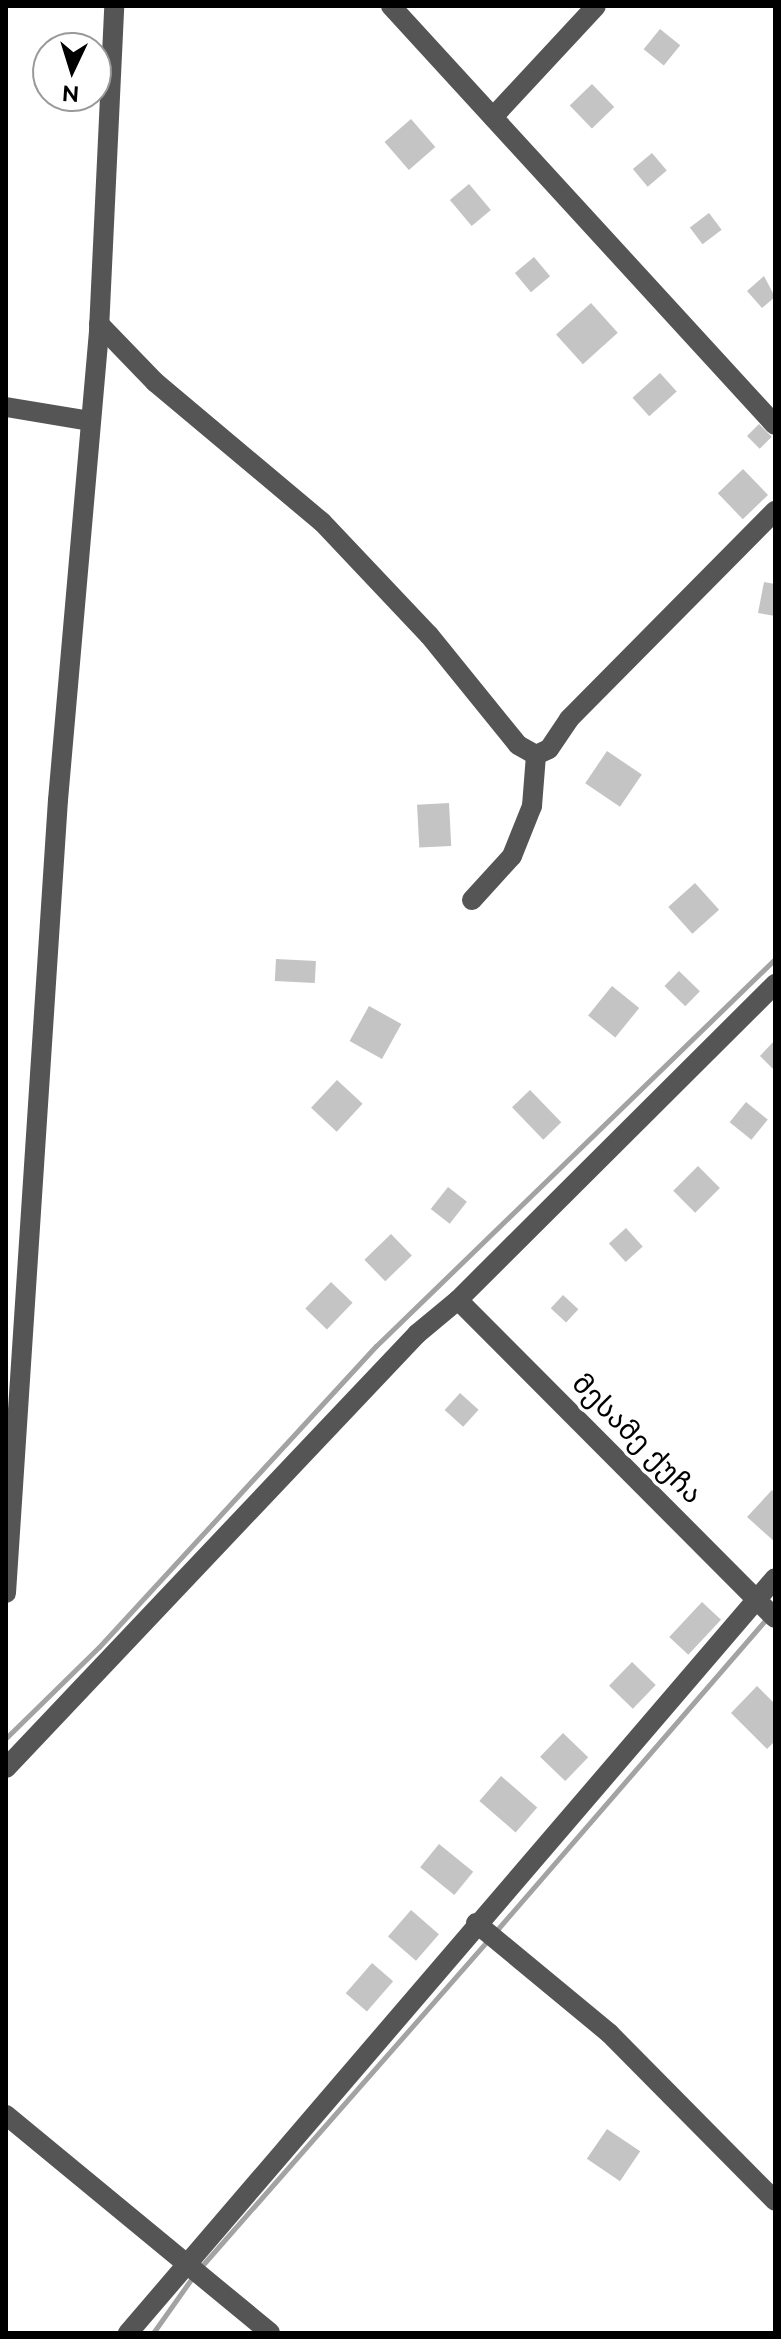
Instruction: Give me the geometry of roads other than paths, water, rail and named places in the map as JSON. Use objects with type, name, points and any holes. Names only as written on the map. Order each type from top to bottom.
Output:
[{"type":"street","points":[[6,1593],[58,800],[99,324],[114,6]]},
{"type":"street","points":[[391,6],[775,425]]},
{"type":"street","points":[[493,117],[596,6]]},
{"type":"street","points":[[99,324],[155,382],[322,522],[429,635],[518,745],[536,755]]},
{"type":"street","points":[[6,407],[91,421]]},
{"type":"street","points":[[536,755],[549,749],[569,719],[775,511]]},
{"type":"street","points":[[472,900],[512,856],[532,806],[536,755]]},
{"type":"street","points":[[6,1768],[417,1334],[458,1300],[775,984]]},
{"type":"street","name":"მესამე ქუჩა","points":[[458,1300],[775,1618]]},
{"type":"street","points":[[128,2333],[476,1923],[775,1578]]},
{"type":"street","points":[[476,1923],[609,2033],[775,2201]]},
{"type":"street","points":[[6,2115],[270,2333]]},
{"type":"waterway","points":[[6,1738],[99,1647],[376,1346],[775,959]]},
{"type":"waterway","points":[[496,1931],[767,1618]]},
{"type":"waterway","points":[[200,2268],[489,1939]]},
{"type":"waterway","points":[[153,2333],[194,2275]]}]
